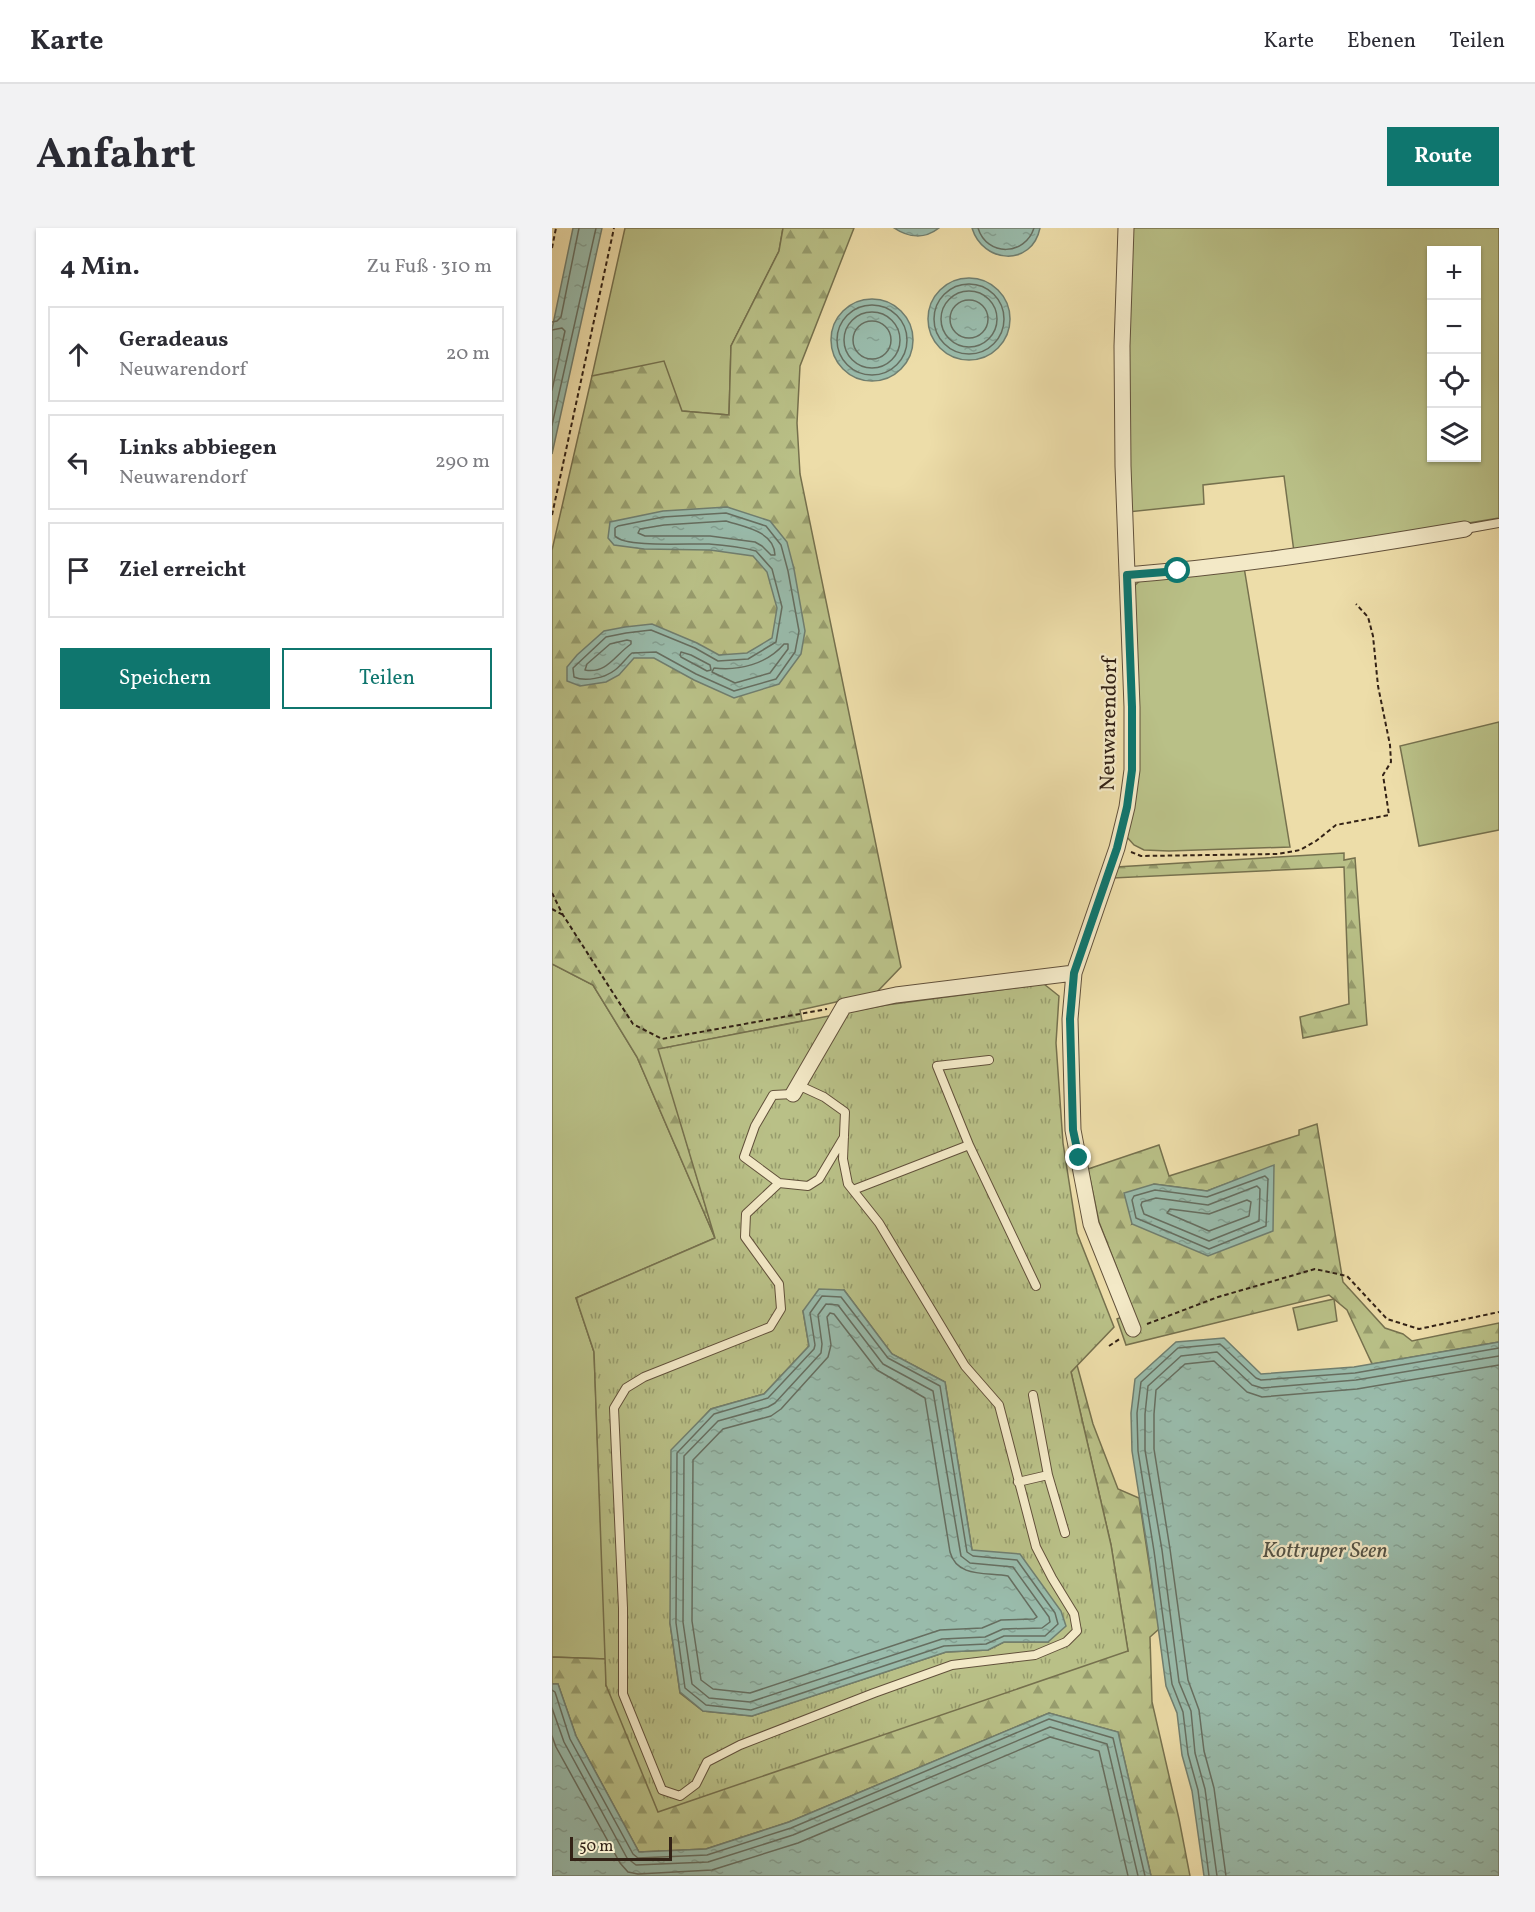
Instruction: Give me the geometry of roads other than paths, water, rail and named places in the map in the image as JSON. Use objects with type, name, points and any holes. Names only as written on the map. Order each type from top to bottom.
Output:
[{"type":"street","name":"Neuwarendorf","points":[[1126,228],[1122,346],[1123,466],[1132,707],[1132,770],[1127,807],[1117,848],[1074,973],[1070,1019],[1073,1130],[1091,1224],[1133,1329]]},
{"type":"street","points":[[1127,575],[1325,553],[1465,529]]},
{"type":"street","points":[[796,1090],[844,1006],[896,995],[1074,973]]},
{"type":"lane","points":[[1465,529],[1499,523]]},
{"type":"lane","points":[[989,1060],[937,1066],[969,1145],[1036,1286]]},
{"type":"lane","points":[[779,1183],[746,1214],[745,1237],[779,1284],[781,1310],[770,1327],[644,1377],[626,1388],[614,1408],[623,1608],[623,1694],[662,1790],[680,1796],[696,1784],[707,1762],[740,1745],[952,1665],[1035,1655],[1066,1642],[1077,1631],[1074,1614],[1036,1547],[999,1405],[965,1366],[879,1222],[848,1184],[843,1159],[844,1137],[845,1112],[824,1097],[796,1090],[773,1095],[755,1126],[744,1157],[779,1183],[808,1186],[819,1179],[844,1137]]},
{"type":"lane","points":[[853,1190],[969,1145]]},
{"type":"lane","points":[[1033,1395],[1048,1475],[1065,1533]]},
{"type":"lane","points":[[1018,1482],[1048,1475]]},
{"type":"water","points":[[573,228],[602,228],[552,454],[552,329]]},
{"type":"water","points":[[894,228],[939,228],[934,232],[917,236],[905,234]]},
{"type":"water","points":[[972,228],[1040,228],[1035,241],[1028,250],[1018,255],[1007,256],[986,249]]},
{"type":"water","points":[[969,278],[985,281],[998,290],[1007,303],[1010,319],[1007,335],[998,348],[985,357],[969,360],[953,357],[940,348],[931,335],[928,319],[931,303],[940,290],[953,281]]},
{"type":"water","points":[[864,299],[880,299],[895,306],[906,317],[913,332],[910,356],[901,369],[880,381],[864,381],[849,374],[838,363],[831,348],[831,332],[838,317],[849,306]]},
{"type":"water","points":[[727,507],[770,521],[787,542],[805,631],[801,654],[779,684],[734,698],[654,658],[634,658],[619,675],[606,682],[580,686],[567,681],[567,667],[604,631],[652,624],[719,655],[747,653],[772,638],[777,608],[767,572],[753,556],[710,550],[644,549],[614,545],[608,538],[610,522],[663,511]]},
{"type":"water","points":[[1274,1165],[1273,1231],[1208,1256],[1132,1224],[1124,1193],[1154,1184],[1207,1191]]},
{"type":"water","points":[[819,1289],[844,1290],[892,1354],[945,1382],[972,1550],[1020,1554],[1061,1611],[1066,1626],[1048,1642],[1004,1642],[988,1650],[946,1652],[752,1716],[703,1711],[680,1692],[670,1623],[671,1450],[711,1409],[764,1394],[809,1346],[803,1311]]},
{"type":"water","name":"Kottruper Seen","points":[[1224,1338],[1261,1374],[1354,1367],[1499,1342],[1499,1876],[1204,1876],[1192,1791],[1182,1755],[1177,1713],[1166,1686],[1132,1451],[1131,1413],[1135,1379],[1176,1342]]},
{"type":"water","points":[[552,1684],[558,1684],[576,1736],[639,1852],[706,1849],[789,1822],[1049,1713],[1118,1732],[1151,1876],[552,1876]]}]
